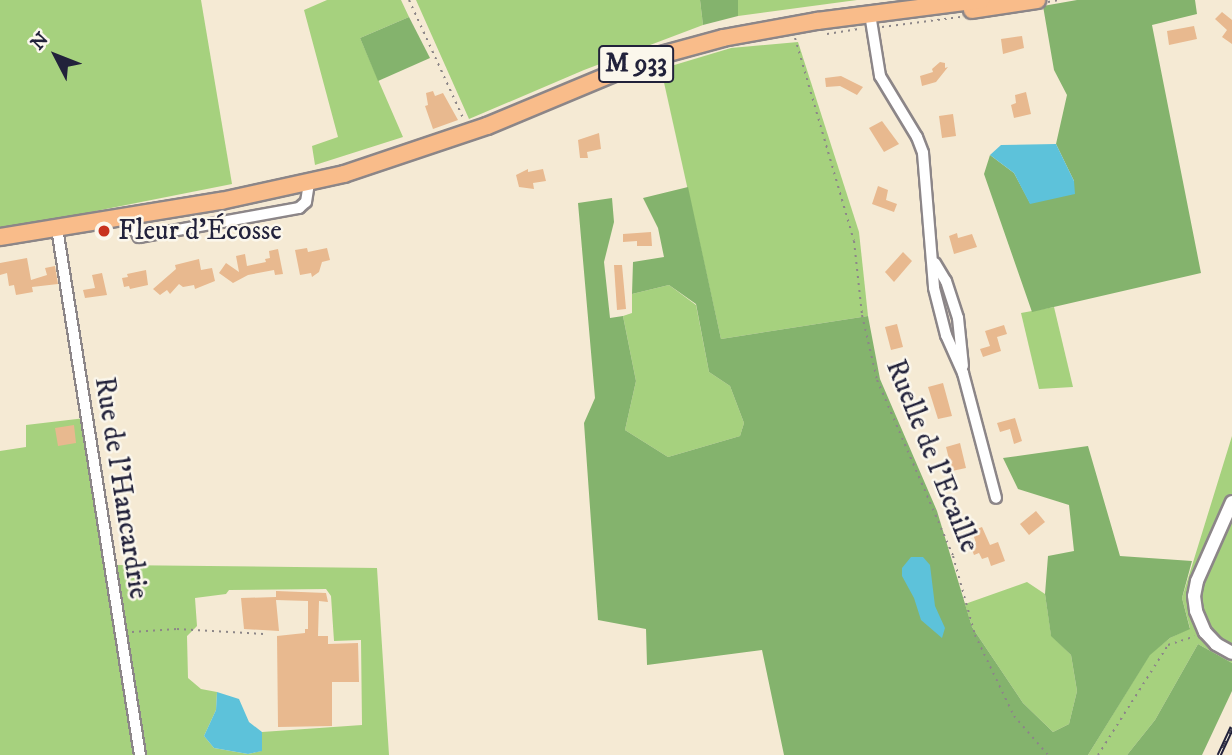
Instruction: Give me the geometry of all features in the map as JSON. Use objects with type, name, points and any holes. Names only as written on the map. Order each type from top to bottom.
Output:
[{"type":"main road","name":"M 933","points":[[750,33],[792,31],[982,0]]},
{"type":"main road","name":"M 933","points":[[0,237],[309,183],[469,132],[650,58],[750,33],[1037,0]]},
{"type":"street","points":[[871,19],[880,76],[921,145],[934,288],[946,335],[963,373],[996,498]]},
{"type":"street","name":"Rue de l'Hancardrie","points":[[57,228],[140,755]]},
{"type":"street","points":[[933,260],[946,281],[958,318],[963,373]]},
{"type":"street","points":[[1232,502],[1195,588],[1196,611],[1208,636],[1232,653]]},
{"type":"path","points":[[409,0],[469,132]]},
{"type":"path","name":"Ruelle de l'Ecaille","points":[[792,31],[814,97],[855,241],[862,316],[877,380],[953,556],[975,635],[1014,716],[1048,755]]},
{"type":"path","points":[[120,633],[177,629],[264,634]]},
{"type":"path","points":[[1098,755],[1168,645],[1191,635],[1208,636]]},
{"type":"green space","points":[[0,0],[201,0],[232,184],[0,230]]},
{"type":"green space","points":[[327,0],[401,0],[409,17],[360,38],[403,137],[315,165],[312,146],[338,137],[304,10]]},
{"type":"green space","points":[[416,0],[700,0],[703,25],[584,70],[469,119]]},
{"type":"green space","points":[[700,0],[738,0],[738,16],[703,25]]},
{"type":"green space","points":[[738,0],[857,0],[738,16]]},
{"type":"green space","points":[[1077,0],[1195,0],[1197,14],[1152,25],[1201,273],[1032,312],[984,174],[990,155],[1014,173],[1030,203],[1074,181],[1056,144],[1067,95],[1054,70],[1043,6]]},
{"type":"green space","points":[[409,17],[430,58],[378,81],[360,38]]},
{"type":"green space","points":[[798,42],[859,232],[868,316],[721,339],[661,69],[731,48]]},
{"type":"green space","points":[[688,187],[721,339],[868,316],[880,379],[937,511],[972,627],[1023,703],[1053,732],[1069,724],[1077,691],[1071,655],[1051,636],[1045,594],[1048,556],[1074,551],[1069,505],[1018,489],[1003,458],[1088,446],[1120,556],[1192,561],[1182,598],[1190,629],[1170,638],[1150,655],[1088,755],[784,755],[762,650],[647,665],[646,629],[598,620],[584,423],[595,398],[578,203],[612,198],[614,222],[604,262],[610,318],[623,316],[636,381],[625,430],[668,457],[740,436],[744,423],[730,386],[709,372],[696,304],[669,285],[632,294],[633,262],[664,257],[658,228],[643,198]]},
{"type":"green space","points":[[669,285],[696,305],[709,372],[730,386],[744,423],[740,436],[668,457],[625,430],[636,381],[623,316],[632,313],[632,294]]},
{"type":"green space","points":[[1054,307],[1073,387],[1039,389],[1021,313]]},
{"type":"green space","points":[[94,417],[114,565],[377,568],[389,755],[0,755],[0,451],[26,447],[26,425]],"holes":[[[326,589],[331,596],[334,641],[361,640],[362,725],[262,732],[261,751],[248,754],[214,748],[204,736],[216,710],[217,692],[201,689],[188,678],[187,636],[197,626],[195,598],[226,594],[229,590]]]},
{"type":"green space","points":[[1232,436],[1232,663],[1198,644],[1155,720],[1127,755],[1088,755],[1150,654],[1170,638],[1190,628],[1182,598]]},
{"type":"green space","points":[[1027,582],[1045,594],[1051,635],[1071,655],[1077,691],[1069,724],[1053,732],[1023,703],[972,627],[965,604]]},
{"type":"green space","points":[[1198,644],[1232,663],[1232,691],[1202,755],[1127,755],[1155,720]]},
{"type":"water","points":[[1056,144],[1074,181],[1075,194],[1030,204],[1014,173],[990,155],[1001,145]]},
{"type":"water","points":[[911,557],[923,557],[930,565],[935,606],[945,628],[942,638],[921,620],[914,598],[902,576],[902,568]]},
{"type":"water","points":[[217,692],[239,699],[249,722],[262,732],[262,751],[248,754],[214,748],[204,736],[216,710]]},
{"type":"building","points":[[1222,12],[1232,20],[1232,44],[1222,37],[1227,30],[1215,19]]},
{"type":"building","points":[[1194,26],[1197,39],[1169,45],[1167,31]]},
{"type":"building","points":[[1022,36],[1024,48],[1003,54],[1001,39]]},
{"type":"building","points":[[940,62],[945,63],[945,68],[948,67],[936,82],[922,86],[920,76],[933,72],[932,69]]},
{"type":"building","points":[[841,76],[863,87],[857,95],[840,86],[826,87],[825,78]]},
{"type":"building","points":[[433,91],[435,96],[443,93],[458,120],[433,129],[425,106],[428,105],[426,93]]},
{"type":"building","points":[[1026,92],[1031,114],[1014,118],[1011,105],[1016,103],[1015,95]]},
{"type":"building","points":[[953,114],[956,136],[942,138],[939,116]]},
{"type":"building","points":[[882,121],[899,144],[884,152],[869,128]]},
{"type":"building","points":[[599,133],[601,149],[587,152],[588,158],[580,158],[578,140]]},
{"type":"building","points":[[528,169],[528,172],[543,169],[546,181],[533,183],[534,189],[519,187],[516,175]]},
{"type":"building","points":[[878,186],[888,190],[886,200],[897,204],[894,212],[872,204]]},
{"type":"building","points":[[651,232],[652,246],[637,246],[637,241],[623,242],[623,234]]},
{"type":"building","points":[[957,233],[958,238],[972,234],[977,247],[954,254],[949,236]]},
{"type":"building","points":[[307,248],[308,252],[327,248],[330,260],[322,262],[319,272],[312,277],[311,273],[300,275],[295,250]]},
{"type":"building","points":[[278,249],[283,274],[275,275],[274,270],[248,275],[233,283],[219,273],[226,263],[239,272],[236,256],[245,254],[247,266],[266,262],[265,259],[270,258],[269,251]]},
{"type":"building","points":[[903,252],[912,261],[894,282],[885,272]]},
{"type":"building","points":[[27,258],[31,280],[47,275],[45,268],[55,266],[58,284],[32,287],[33,292],[16,295],[14,285],[9,286],[7,273],[0,275],[0,263]]},
{"type":"building","points":[[199,259],[201,270],[212,268],[215,281],[195,289],[194,285],[183,287],[179,284],[170,294],[167,290],[160,295],[153,289],[176,269],[175,265]]},
{"type":"building","points":[[614,265],[622,265],[626,309],[617,310]]},
{"type":"building","points":[[146,270],[148,285],[130,289],[129,286],[124,287],[122,278],[128,277],[127,274]]},
{"type":"building","points":[[102,273],[107,295],[85,298],[83,290],[95,288],[92,275]]},
{"type":"building","points":[[897,324],[903,347],[891,350],[885,327]]},
{"type":"building","points":[[1004,325],[1007,334],[997,337],[1001,351],[983,357],[980,349],[990,346],[985,331]]},
{"type":"building","points":[[943,383],[952,416],[938,419],[928,387]]},
{"type":"building","points":[[1015,418],[1022,441],[1014,444],[1010,429],[1000,432],[997,423]]},
{"type":"building","points":[[74,425],[76,443],[58,446],[55,428]]},
{"type":"building","points":[[960,443],[966,468],[952,471],[946,447]]},
{"type":"building","points":[[1036,511],[1045,522],[1029,535],[1020,524]]},
{"type":"building","points":[[982,527],[990,545],[998,542],[1005,561],[991,566],[988,557],[982,559],[979,553],[974,555],[970,545],[976,543],[972,531]]},
{"type":"building","points":[[276,591],[326,593],[328,602],[319,601],[318,636],[328,636],[328,644],[358,643],[359,682],[332,682],[332,726],[278,727],[277,636],[305,633],[305,629],[308,629],[308,601],[276,600],[279,631],[244,629],[241,598],[276,597]]},
{"type":"railway","points":[[1219,755],[1232,727]]},
{"type":"place","name":"Fleur d'Écosse","points":[[104,231]]}]
